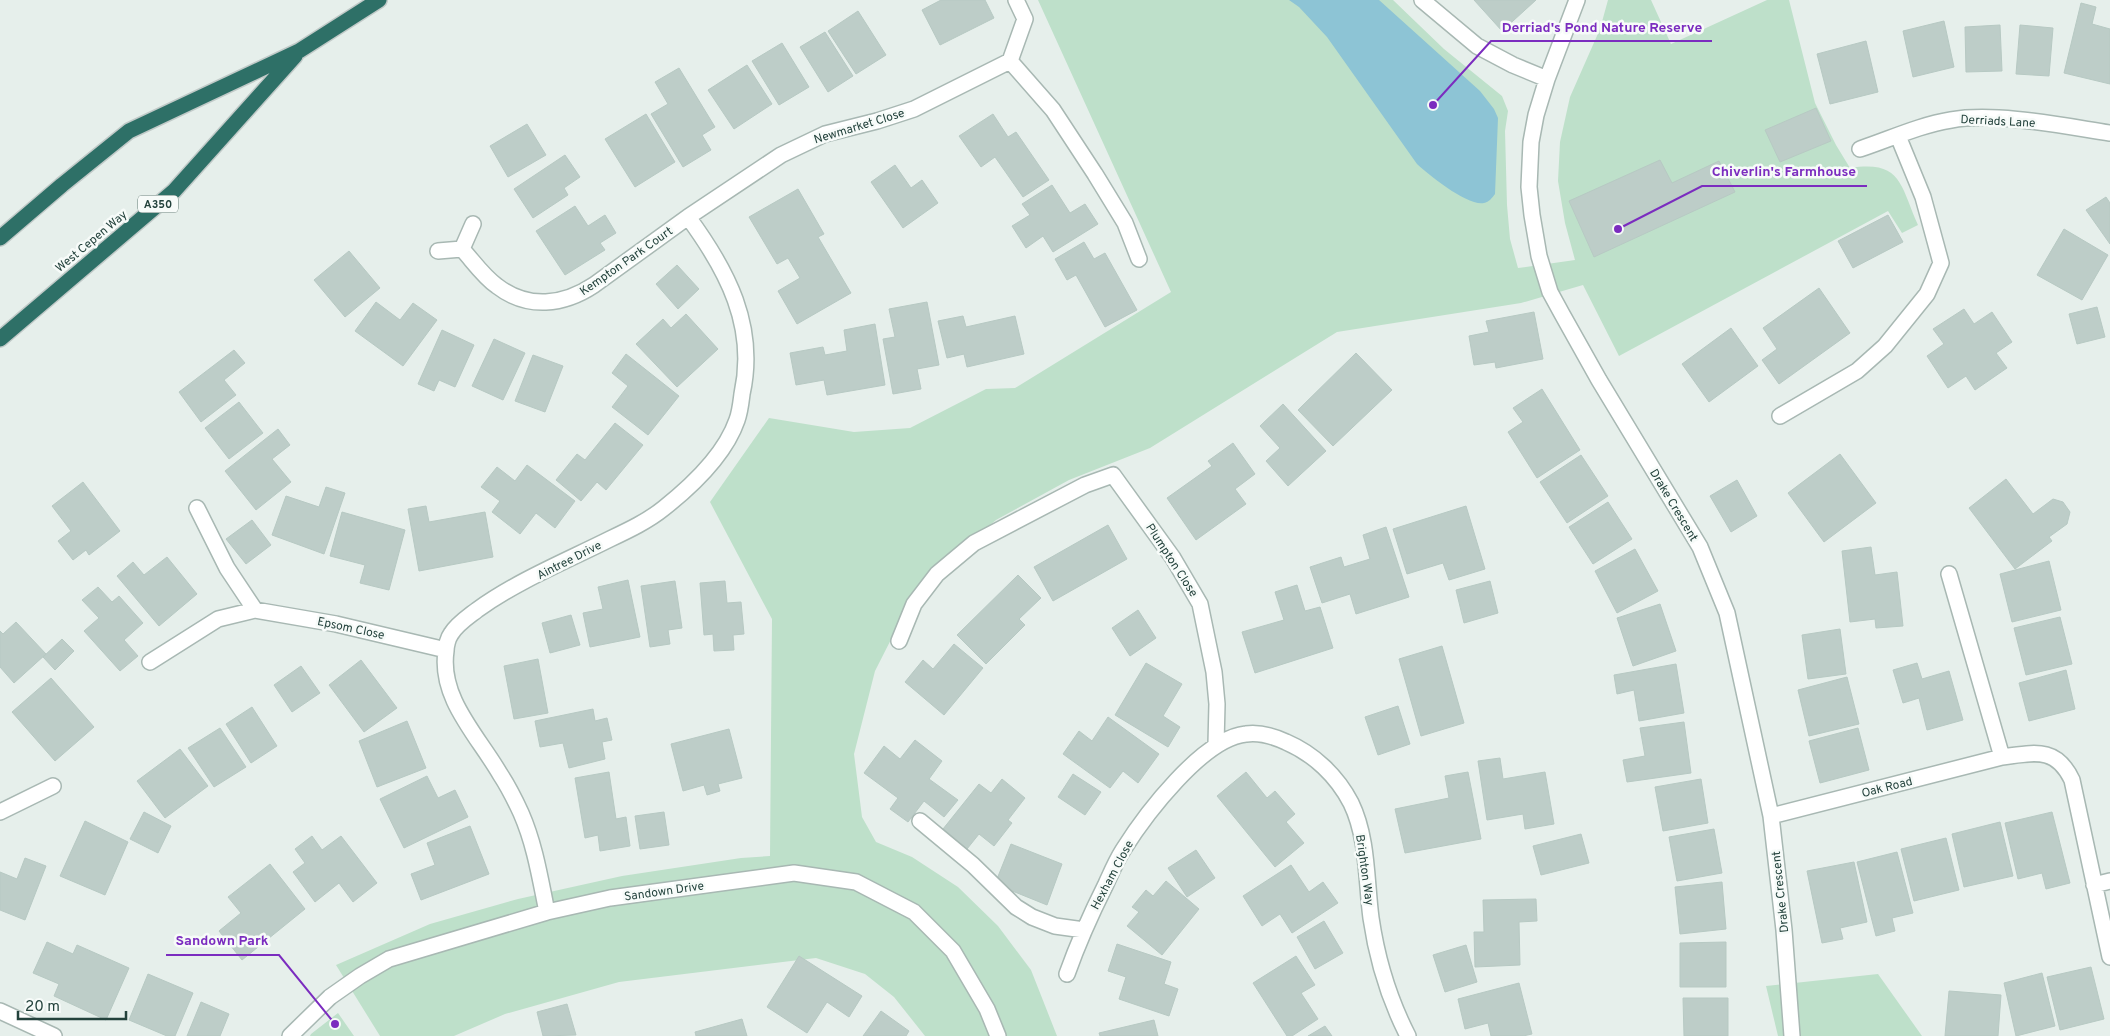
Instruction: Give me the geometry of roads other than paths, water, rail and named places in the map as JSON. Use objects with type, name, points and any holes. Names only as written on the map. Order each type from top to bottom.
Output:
[{"type":"highway","name":"West Cepen Way","points":[[0,238],[129,131],[299,52],[379,0]]},
{"type":"highway","name":"West Cepen Way","points":[[0,339],[174,191],[299,52]]},
{"type":"street","points":[[1016,0],[1025,19],[1010,60],[1053,110],[1095,174],[1125,223],[1139,259]]},
{"type":"street","points":[[1422,0],[1478,46],[1513,66],[1547,79]]},
{"type":"street","name":"Drake Crescent","points":[[1578,0],[1547,79],[1536,115],[1529,166],[1532,215],[1543,272],[1550,292],[1566,322],[1700,547],[1716,582],[1727,613],[1771,816],[1784,930],[1792,1036]]},
{"type":"street","name":"Newmarket Close","points":[[688,217],[780,155],[804,143],[825,134],[898,116],[1010,60]]},
{"type":"street","name":"Derriads Lane","points":[[1860,150],[1931,124],[1972,117],[2030,122],[2110,133]]},
{"type":"street","points":[[1780,416],[1857,371],[1885,346],[1927,294],[1941,263],[1923,197],[1898,136]]},
{"type":"street","name":"Kempton Park Court","points":[[462,249],[497,287],[522,300],[536,303],[551,303],[580,294],[688,217]]},
{"type":"street","name":"Aintree Drive","points":[[547,912],[537,860],[529,832],[505,781],[462,715],[450,692],[444,672],[446,650],[451,634],[462,622],[494,598],[618,535],[663,509],[708,466],[725,445],[737,421],[745,381],[746,351],[743,325],[735,296],[725,272],[688,217]]},
{"type":"street","points":[[438,251],[462,249],[473,224]]},
{"type":"street","name":"Plumpton Close","points":[[899,641],[914,604],[937,574],[974,543],[1076,489],[1113,475],[1173,558],[1200,604],[1214,672],[1216,744]]},
{"type":"street","points":[[150,662],[218,620],[255,610],[227,568],[197,508]]},
{"type":"street","points":[[1949,574],[2002,757]]},
{"type":"street","name":"Epsom Close","points":[[255,610],[336,624],[446,650]]},
{"type":"street","name":"Brighton Way","points":[[1216,744],[1245,734],[1261,734],[1275,737],[1305,751],[1319,762],[1343,790],[1356,817],[1362,836],[1379,962],[1388,990],[1408,1036]]},
{"type":"street","name":"Hexham Close","points":[[1067,974],[1084,930],[1122,852],[1148,815],[1178,780],[1216,744]]},
{"type":"street","name":"Oak Road","points":[[1771,816],[2002,757],[2030,753],[2046,754],[2055,757],[2067,770],[2076,794],[2110,957]]},
{"type":"street","points":[[0,812],[53,786]]},
{"type":"street","points":[[920,821],[973,865],[1016,907],[1032,918],[1055,926],[1084,930]]},
{"type":"street","name":"Sandown Drive","points":[[290,1036],[330,997],[389,959],[547,912],[610,898],[794,873],[856,882],[914,912],[954,951],[987,1009],[998,1036]]},
{"type":"street","points":[[2094,885],[2110,881]]},
{"type":"street","points":[[0,1012],[54,1036]]},
{"type":"water","points":[[1289,0],[1379,0],[1480,91],[1494,109],[1498,118],[1495,194],[1492,198],[1484,203],[1468,200],[1449,189],[1417,164],[1327,37],[1299,7]]},
{"type":"place","name":"Derriad's Pond Nature Reserve","points":[[1433,105]]},
{"type":"place","name":"Chiverlin's Farmhouse","points":[[1618,229]]},
{"type":"place","name":"Sandown Park","points":[[335,1024]]}]
